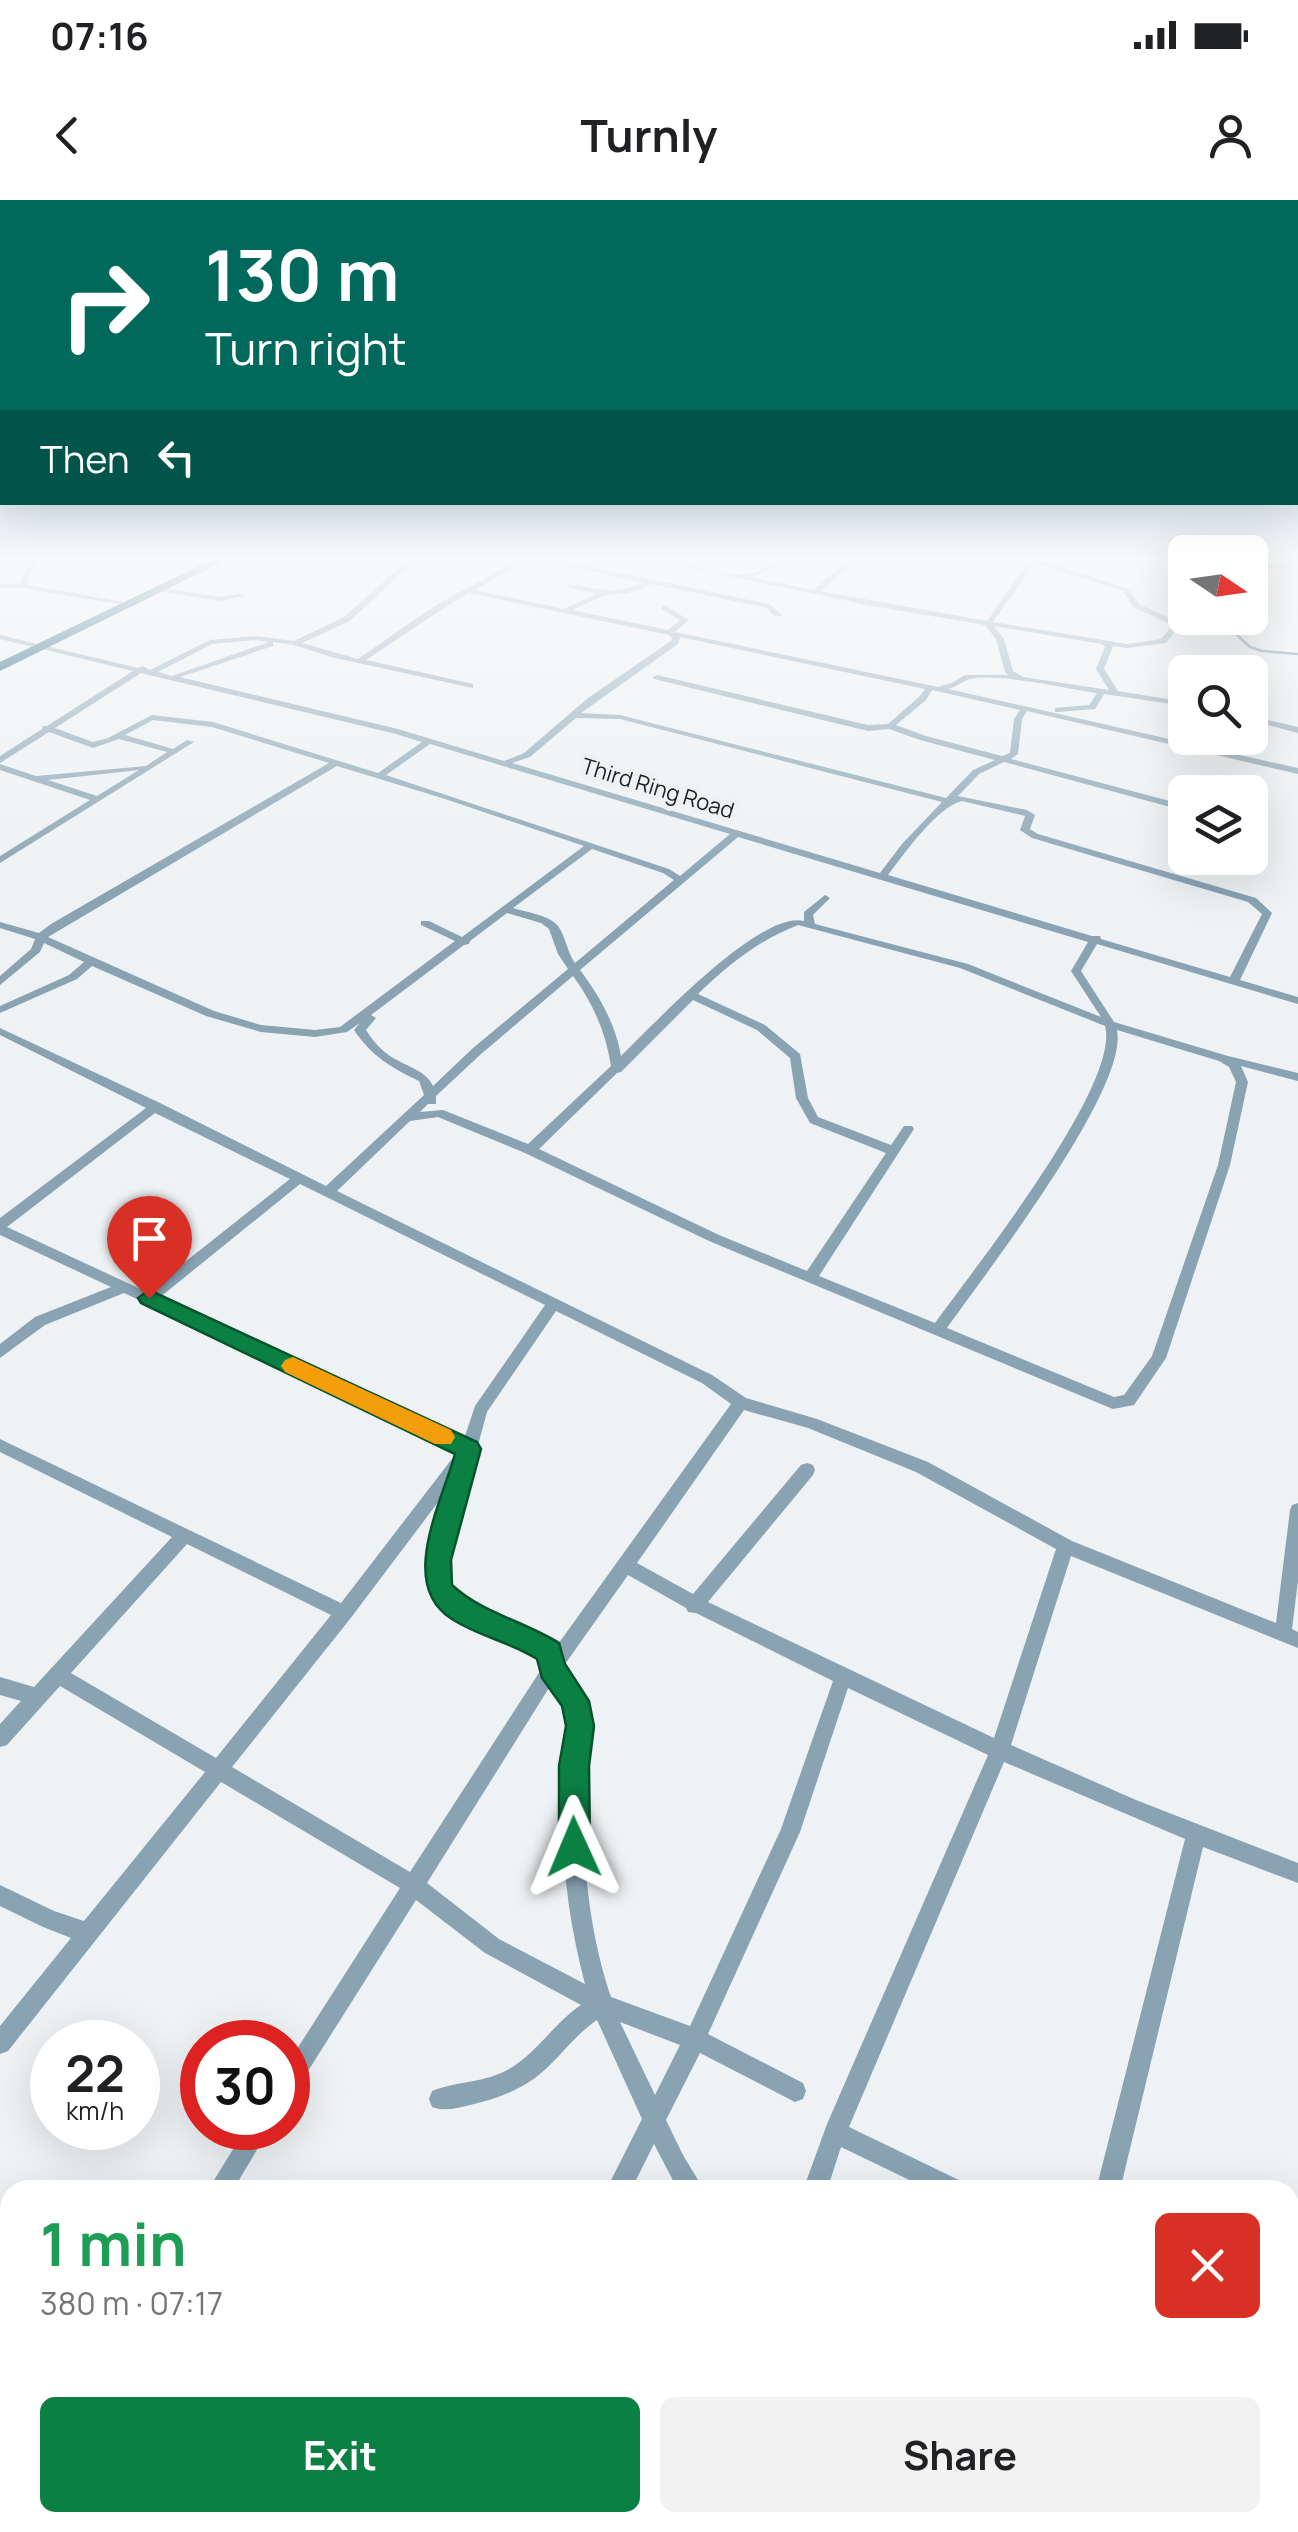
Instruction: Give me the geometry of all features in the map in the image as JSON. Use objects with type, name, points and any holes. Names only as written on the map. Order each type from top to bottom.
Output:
[{"type":"street","points":[[2,757],[148,670]]},
{"type":"street","name":"Third Ring Road","points":[[148,670],[506,762],[1298,1001]]},
{"type":"street","points":[[176,676],[195,670]]},
{"type":"street","points":[[399,670],[470,686]]},
{"type":"street","points":[[506,762],[527,755],[637,670]]},
{"type":"street","points":[[848,670],[1298,771]]},
{"type":"street","points":[[1011,670],[1013,675]]},
{"type":"street","points":[[1101,670],[1114,692]]},
{"type":"street","points":[[890,726],[933,688],[954,686],[965,677],[1013,675],[1168,701]]},
{"type":"street","points":[[658,677],[868,728],[890,726],[1168,803]]},
{"type":"street","points":[[1025,708],[1085,709],[1092,706],[1101,692]]},
{"type":"street","points":[[981,698],[1018,719]]},
{"type":"street","points":[[883,876],[976,772],[1018,749],[1018,719],[1025,708]]},
{"type":"street","points":[[575,715],[620,717],[949,801],[962,798],[1024,812],[1030,815],[1025,830],[1035,836],[1261,906],[1267,913],[1234,980]]},
{"type":"street","points":[[46,728],[93,745],[152,716],[213,725],[687,876]]},
{"type":"street","points":[[1268,722],[1298,730]]},
{"type":"street","points":[[118,736],[175,752]]},
{"type":"street","points":[[379,776],[429,741]]},
{"type":"street","points":[[3,855],[190,742]]},
{"type":"street","points":[[526,768],[527,755]]},
{"type":"street","points":[[0,982],[36,950],[41,938],[55,926],[336,763]]},
{"type":"street","points":[[33,779],[156,765]]},
{"type":"street","points":[[0,768],[94,798]]},
{"type":"street","points":[[328,1191],[477,1051],[737,833]]},
{"type":"street","points":[[0,924],[41,938],[215,1018],[271,1032],[320,1034],[344,1030],[589,847]]},
{"type":"street","points":[[810,924],[808,914],[825,898]]},
{"type":"street","points":[[508,910],[544,920],[554,928],[563,954],[592,994],[618,1069]]},
{"type":"street","points":[[530,1150],[718,970],[766,934],[798,922],[964,966],[1109,1024],[1298,1076]]},
{"type":"street","points":[[424,923],[465,942]]},
{"type":"street","points":[[938,1330],[1090,1109],[1109,1066],[1114,1040],[1103,1005],[1076,971],[1096,938]]},
{"type":"street","points":[[0,1010],[73,977],[91,962]]},
{"type":"street","points":[[692,996],[722,1007],[780,1040],[796,1058],[794,1071],[806,1111],[814,1120],[893,1151]]},
{"type":"street","points":[[384,1001],[360,1030],[385,1060],[424,1079],[440,1113]]},
{"type":"street","points":[[0,1031],[707,1380],[741,1402],[811,1423],[922,1467],[1066,1546],[1290,1637],[1297,1515]]},
{"type":"street","points":[[612,1043],[639,1048]]},
{"type":"street","points":[[406,1118],[440,1113],[810,1278],[1114,1403],[1129,1401],[1159,1358],[1224,1164],[1242,1082],[1234,1066],[1222,1058]]},
{"type":"street","points":[[156,1106],[0,1227],[469,1449]]},
{"type":"street","points":[[810,1278],[908,1129]]},
{"type":"street","points":[[149,1298],[301,1177]]},
{"type":"street","points":[[0,1352],[40,1321],[126,1287]]},
{"type":"street","points":[[552,1306],[480,1410],[438,1560],[439,1590],[461,1610],[524,1636],[549,1652],[552,1669],[576,1701],[580,1726],[574,1766],[576,1878],[602,2004],[671,2163],[684,2180]]},
{"type":"street","points":[[310,2047],[552,1669],[741,1402]]},
{"type":"street","points":[[0,1444],[344,1613]]},
{"type":"street","points":[[0,2043],[344,1613],[469,1449]]},
{"type":"street","points":[[694,1606],[807,1470]]},
{"type":"street","points":[[0,1738],[185,1535]]},
{"type":"street","points":[[818,2180],[835,2132],[999,1752],[1066,1546]]},
{"type":"street","points":[[624,1565],[694,1606],[999,1752],[1196,1835],[1298,1872]]},
{"type":"street","points":[[58,1675],[412,1884],[492,1946],[602,2004],[695,2039],[794,2091]]},
{"type":"street","points":[[623,2180],[695,2039],[790,1832],[842,1677]]},
{"type":"street","points":[[0,1686],[38,1696]]},
{"type":"street","points":[[1110,2180],[1196,1835]]},
{"type":"street","points":[[0,1895],[50,1920],[88,1933]]},
{"type":"street","points":[[440,2100],[484,2092],[534,2066],[576,2017],[602,2004]]},
{"type":"street","points":[[835,2132],[934,2180]]},
{"type":"street","points":[[226,2180],[245,2150]]},
{"type":"slow traffic","points":[[293,1366],[443,1437]]},
{"type":"route","points":[[149,1298],[469,1449],[438,1560],[439,1590],[461,1610],[524,1636],[549,1652],[552,1669],[576,1701],[580,1726],[574,1766],[574,1847]]}]
